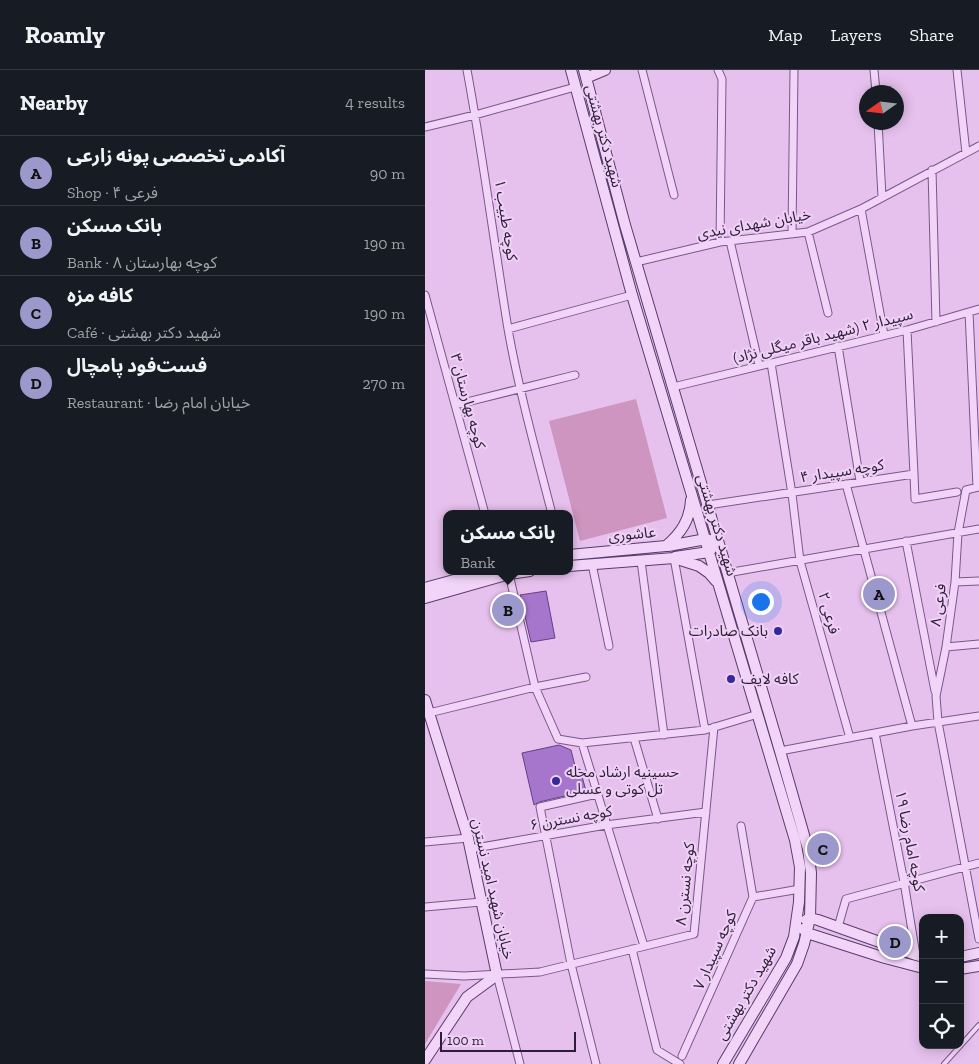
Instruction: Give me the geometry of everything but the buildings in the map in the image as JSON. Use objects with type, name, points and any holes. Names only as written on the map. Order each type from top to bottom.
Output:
[{"type":"main road","name":"شهید دکتر بهشتی","points":[[571,70],[632,296],[758,714],[795,840],[800,866],[797,923],[786,958],[723,1064]]},
{"type":"main road","points":[[585,74],[605,70]]},
{"type":"main road","name":"شهید دکتر بهشتی","points":[[585,74],[636,262],[780,752],[807,849],[811,872],[810,918],[797,964],[739,1064]]},
{"type":"main road","name":"عاشوری","points":[[573,555],[661,547],[677,537],[685,526],[690,511],[692,494]]},
{"type":"main road","points":[[658,560],[661,547],[705,539],[718,542],[709,552],[674,558]]},
{"type":"main road","name":"عاشوری","points":[[573,566],[674,558],[699,566],[719,584]]},
{"type":"main road","points":[[425,588],[472,575]]},
{"type":"main road","points":[[425,598],[506,575]]},
{"type":"main road","name":"خیابان شهید امید نسترن","points":[[425,700],[469,843],[497,975],[467,997],[425,1060]]},
{"type":"main road","points":[[919,956],[810,918],[797,923],[807,933],[919,967]]},
{"type":"main road","points":[[885,958],[889,945]]},
{"type":"main road","points":[[964,956],[979,953]]},
{"type":"main road","points":[[964,968],[979,966]]},
{"type":"street","name":"کوچه طبیب ۱","points":[[467,70],[508,329],[520,388],[551,510]]},
{"type":"street","points":[[642,70],[675,195]]},
{"type":"street","points":[[718,70],[722,79],[721,242]]},
{"type":"street","points":[[792,234],[794,70]]},
{"type":"street","points":[[874,70],[875,85]]},
{"type":"street","points":[[957,70],[966,152]]},
{"type":"street","points":[[425,127],[475,115],[575,86]]},
{"type":"street","points":[[878,130],[882,197]]},
{"type":"street","name":"خیابان شهدای نیدی","points":[[636,262],[721,242],[808,232],[861,209],[966,152],[979,148]]},
{"type":"street","points":[[932,170],[936,322]]},
{"type":"street","points":[[861,209],[884,335]]},
{"type":"street","points":[[808,232],[827,313]]},
{"type":"street","points":[[731,241],[759,365]]},
{"type":"street","name":"کوچه بهارستان ۳","points":[[425,296],[484,510]]},
{"type":"street","points":[[508,329],[632,296]]},
{"type":"street","name":"سپیدار ۲ (شهید باقر میگلی نژاد)","points":[[673,387],[907,330],[979,309]]},
{"type":"street","points":[[969,312],[978,487]]},
{"type":"street","points":[[907,330],[915,499],[957,492]]},
{"type":"street","points":[[838,346],[860,481]]},
{"type":"street","name":"فرعی ۲","points":[[771,363],[792,494],[800,561],[850,738]]},
{"type":"street","points":[[455,404],[575,375]]},
{"type":"street","name":"کوچه سپیدار ۴","points":[[708,505],[792,494],[860,481],[914,474]]},
{"type":"street","points":[[846,484],[912,726]]},
{"type":"street","name":"فرعی ۸","points":[[978,487],[966,490],[959,533],[955,582],[946,647],[936,696],[938,722],[979,939]]},
{"type":"street","points":[[727,573],[979,529]]},
{"type":"street","points":[[906,541],[936,696]]},
{"type":"street","points":[[674,558],[705,730]]},
{"type":"street","points":[[641,561],[664,735]]},
{"type":"street","points":[[592,564],[609,646]]},
{"type":"street","points":[[509,575],[535,687],[558,739],[582,743],[705,730],[758,714]]},
{"type":"street","points":[[955,582],[979,581]]},
{"type":"street","points":[[946,647],[979,644]]},
{"type":"street","points":[[429,713],[535,687],[586,678]]},
{"type":"street","points":[[780,752],[912,726],[979,716]]},
{"type":"street","name":"کوچه نسترن ۸","points":[[425,974],[464,976],[540,972],[694,934],[714,727]]},
{"type":"street","name":"کوچه امام رضا ۱۹","points":[[875,733],[919,956]]},
{"type":"street","points":[[634,738],[658,819]]},
{"type":"street","points":[[582,743],[644,946]]},
{"type":"street","points":[[596,1064],[571,964],[539,807],[597,794]]},
{"type":"street","name":"کوچه نسترن ۶","points":[[425,842],[469,843],[545,837],[606,826],[707,812]]},
{"type":"street","points":[[741,826],[753,897]]},
{"type":"street","points":[[838,927],[846,899],[979,863]]},
{"type":"street","name":"کوچه سپیدار ۷","points":[[681,1060],[753,897],[800,889]]},
{"type":"street","points":[[425,907],[481,902]]},
{"type":"street","points":[[632,949],[657,1050],[681,1060]]},
{"type":"street","points":[[497,975],[520,1064]]},
{"type":"lane","points":[[944,1064],[979,1025]]},
{"type":"shaded area","points":[[636,399],[667,518],[580,541],[549,421]]},
{"type":"shaded area","points":[[425,981],[461,984],[425,1044]]},
{"type":"place","name":"آکادمی تخصصی پونه زارعی","points":[[879,594]]},
{"type":"place","name":"بانک مسکن","points":[[508,610]]},
{"type":"place","name":"بانک صادرات","points":[[778,631]]},
{"type":"place","name":"کافه لایف","points":[[731,679]]},
{"type":"place","name":"حسینیه ارشاد محله تل کوتی و عسلی","points":[[556,781]]},
{"type":"place","name":"کافه مزه","points":[[823,849]]},
{"type":"place","name":"فست‌فود پامچال","points":[[895,942]]}]
